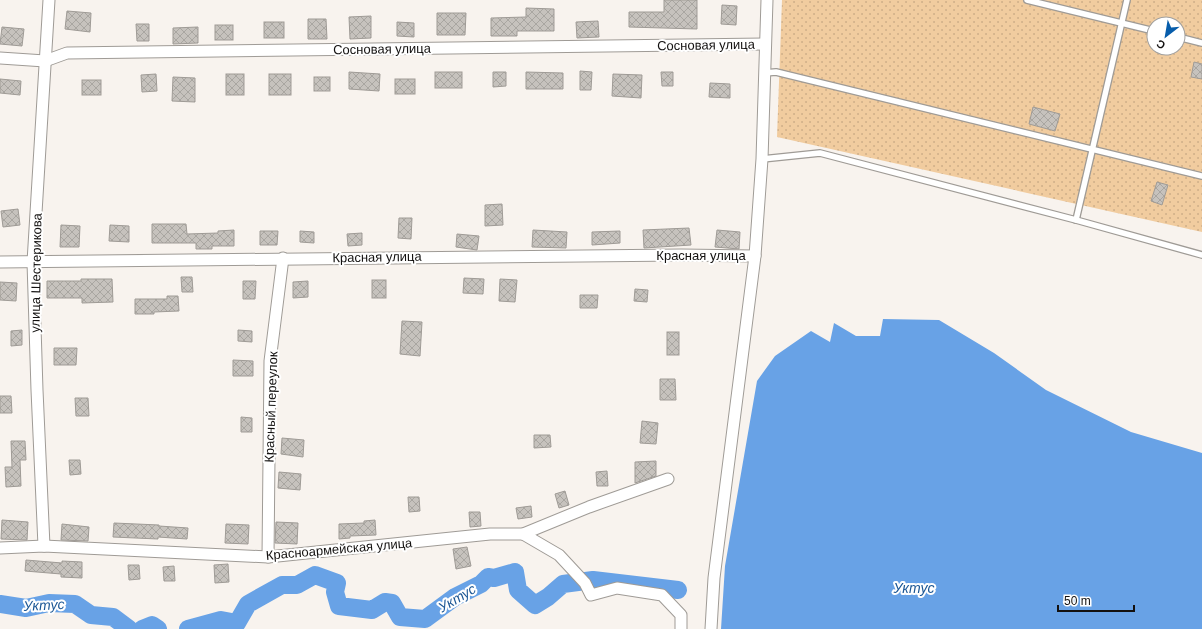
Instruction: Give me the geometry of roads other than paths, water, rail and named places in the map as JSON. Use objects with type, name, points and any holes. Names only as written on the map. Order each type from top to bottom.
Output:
[{"type":"street","name":"улица Шестерикова","points":[[44,546],[37,390],[34,262],[49,0]]},
{"type":"street","points":[[711,629],[714,578],[755,256],[762,159],[767,0]]},
{"type":"street","name":"Сосновая улица","points":[[0,58],[45,61],[67,53],[765,44]]},
{"type":"street","name":"Красная улица","points":[[0,262],[283,258],[681,255],[755,256]]},
{"type":"street","name":"Красный переулок","points":[[268,557],[270,361],[283,258]]},
{"type":"street","name":"Красноармейская улица","points":[[0,548],[44,546],[268,557],[490,534],[523,534],[589,507],[668,479]]},
{"type":"street","points":[[523,534],[559,555],[585,583],[591,595],[617,588],[662,595],[681,615],[681,629]]},
{"type":"lane","points":[[1027,0],[1146,29]]},
{"type":"lane","points":[[1076,220],[1127,0]]},
{"type":"lane","points":[[1186,39],[1202,43]]},
{"type":"lane","points":[[764,73],[776,72],[1202,176]]},
{"type":"lane","points":[[762,159],[820,153],[1076,220],[1202,255]]},
{"type":"water","points":[[883,319],[939,320],[994,353],[1046,390],[1131,432],[1202,453],[1202,629],[721,629],[725,566],[757,381],[775,356],[811,331],[830,342],[834,323],[856,336],[880,336]]},
{"type":"waterway","name":"Уктус","points":[[188,629],[221,620],[237,623],[248,604],[282,585],[297,585],[315,575],[337,583],[335,592],[339,606],[372,610],[385,602],[392,603],[400,617],[425,619],[455,597],[481,584],[488,577],[494,578],[515,572],[518,590],[535,605],[548,597],[563,584],[593,580],[678,590]]},
{"type":"waterway","name":"Уктус","points":[[0,604],[26,608],[49,603],[75,604],[91,615],[113,617],[129,629]]},
{"type":"waterway","name":"Уктус","points":[[142,629],[152,625],[158,629]]}]
